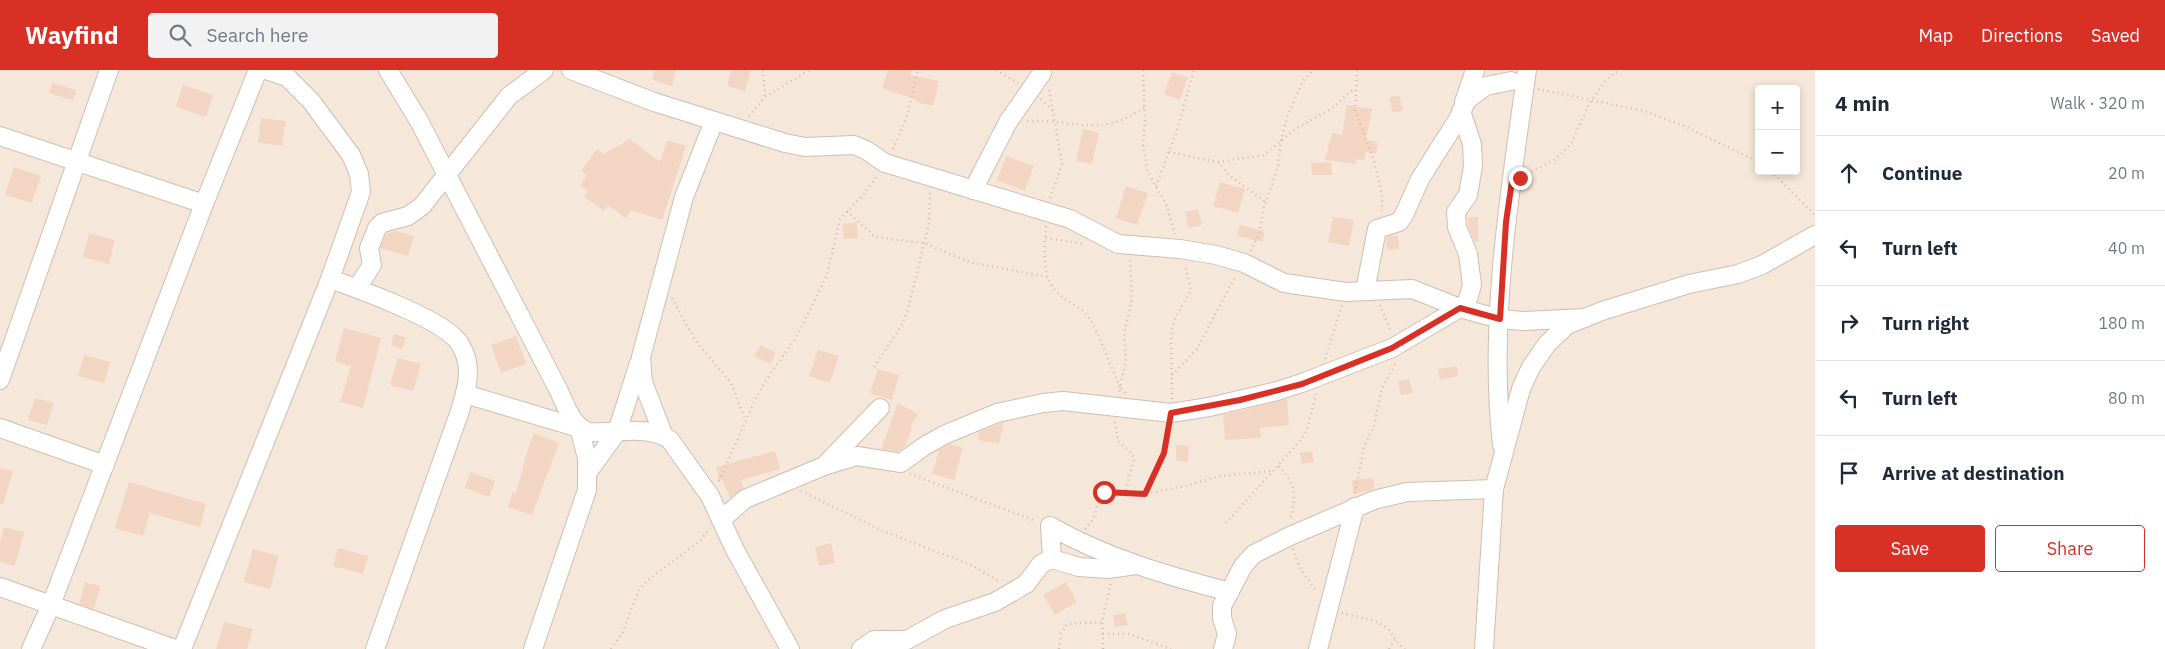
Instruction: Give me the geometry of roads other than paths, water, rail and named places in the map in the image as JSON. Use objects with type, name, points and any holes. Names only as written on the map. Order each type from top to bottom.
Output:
[{"type":"street","points":[[0,380],[109,70]]},
{"type":"street","points":[[31,649],[51,605],[204,204],[258,70]]},
{"type":"street","points":[[182,649],[330,280],[361,192],[359,174],[351,155],[291,74],[266,70]]},
{"type":"street","points":[[388,70],[419,121],[559,391],[572,420],[579,428],[588,472],[588,490],[533,649]]},
{"type":"street","points":[[357,288],[372,265],[369,248],[377,228],[382,224],[408,216],[422,206],[509,96],[544,70]]},
{"type":"street","points":[[571,70],[654,102],[805,147],[854,145],[866,150],[885,164],[1046,212],[1084,226],[1118,244],[1180,249],[1244,263],[1284,283],[1346,292],[1412,289],[1460,308],[1500,319],[1522,321],[1585,318]]},
{"type":"street","points":[[721,520],[744,499],[787,483],[824,466],[857,456],[897,464],[904,462],[934,440],[997,413],[1043,403],[1063,402],[1171,413],[1240,400],[1302,384],[1397,345],[1460,308],[1467,302],[1472,285],[1468,254],[1457,227],[1456,212],[1468,195],[1473,166],[1472,144],[1462,108],[1475,70]]},
{"type":"street","points":[[973,190],[1008,122],[1042,73]]},
{"type":"street","points":[[1370,290],[1375,233],[1379,228],[1399,222],[1404,215],[1420,179],[1462,108],[1474,93],[1486,86],[1515,77],[1512,181],[1506,222],[1500,319],[1498,382],[1503,453]]},
{"type":"street","points":[[588,472],[617,432],[641,357],[684,197],[714,121]]},
{"type":"street","points":[[0,136],[204,204]]},
{"type":"street","points":[[1484,649],[1494,489],[1521,389],[1531,367],[1556,333],[1585,318],[1689,284],[1738,274],[1762,265],[1815,235]]},
{"type":"street","points":[[330,280],[357,288],[436,324],[456,338],[467,360],[468,384],[465,394],[375,649]]},
{"type":"street","points":[[641,357],[643,382],[663,434],[676,448],[710,496],[735,550],[790,649]]},
{"type":"street","points":[[465,394],[588,432],[663,434]]},
{"type":"street","points":[[824,466],[880,408]]},
{"type":"street","points":[[0,428],[105,465]]},
{"type":"street","points":[[1223,649],[1228,634],[1221,612],[1243,566],[1254,554],[1288,536],[1374,500],[1407,492],[1494,489]]},
{"type":"street","points":[[1318,649],[1328,604],[1356,507]]},
{"type":"street","points":[[1052,559],[1050,526],[1076,541],[1136,565],[1230,592]]},
{"type":"street","points":[[861,649],[874,640],[898,641],[917,636],[946,619],[981,608],[1009,595],[1026,584],[1041,564],[1052,559],[1079,567],[1114,569],[1136,565]]},
{"type":"street","points":[[0,587],[175,649]]}]
